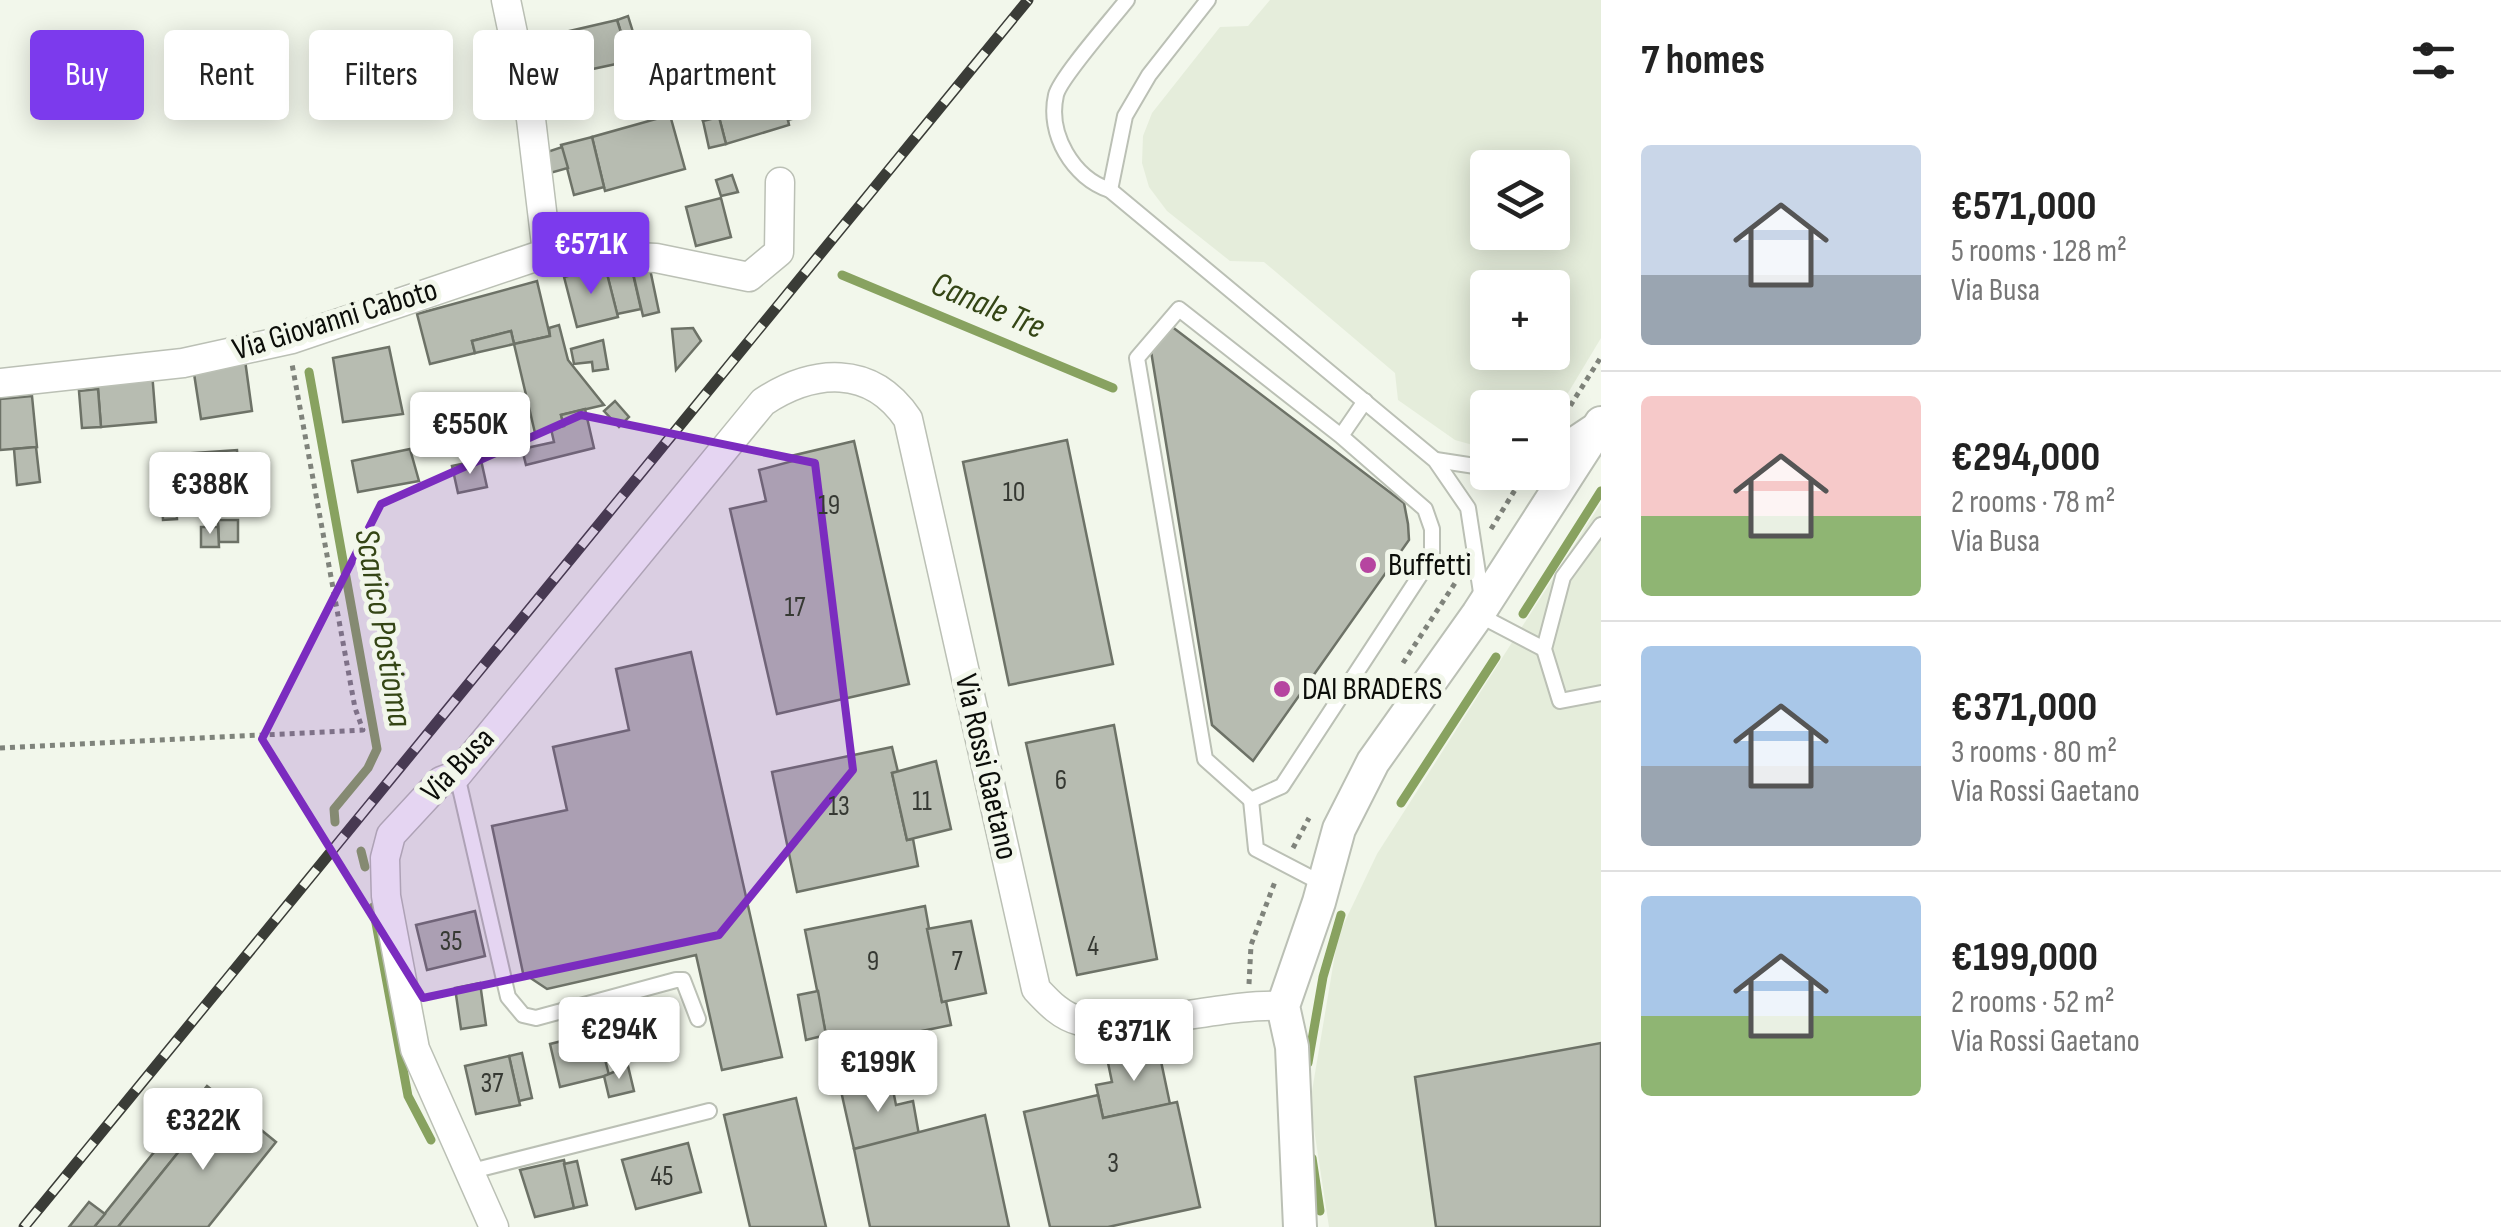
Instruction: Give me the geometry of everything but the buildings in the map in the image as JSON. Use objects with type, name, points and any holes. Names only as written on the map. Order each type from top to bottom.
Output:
[{"type":"street","points":[[506,0],[531,119],[547,253],[656,258],[749,277],[779,252],[780,182]]},
{"type":"street","name":"Via Giovanni Caboto","points":[[0,382],[183,362],[292,339],[547,253]]},
{"type":"street","name":"Via Rossi Gaetano","points":[[793,383],[830,378],[862,383],[887,392],[908,419],[1036,989],[1054,1008],[1090,1024],[1247,1004],[1283,1006]]},
{"type":"street","name":"Via Busa","points":[[494,1227],[472,1170],[415,1049],[386,896],[385,858],[392,835],[441,781],[457,775],[763,402],[793,383]]},
{"type":"street","points":[[1300,1227],[1292,1047],[1283,1006],[1338,829],[1372,762],[1480,610],[1601,422]]},
{"type":"lane","points":[[1127,0],[1056,92],[1056,121],[1068,161],[1110,190],[1435,460],[1468,508],[1480,610],[1544,649]]},
{"type":"lane","points":[[1110,190],[1125,116],[1149,75],[1208,0]]},
{"type":"lane","points":[[1251,800],[1282,786],[1432,556],[1432,528],[1425,509],[1340,436],[1179,310],[1137,358],[1205,759],[1251,800],[1256,849],[1324,884]]},
{"type":"lane","points":[[1340,436],[1365,402]]},
{"type":"lane","points":[[1570,436],[1601,415]]},
{"type":"lane","points":[[1435,460],[1470,465]]},
{"type":"lane","points":[[1601,525],[1563,577],[1544,649],[1560,701],[1601,694]]},
{"type":"lane","points":[[457,775],[508,997],[523,1016],[536,1018],[683,980],[698,1019]]},
{"type":"lane","points":[[472,1170],[709,1110]]},
{"type":"path","points":[[0,748],[362,730],[354,708],[292,368],[292,339]]},
{"type":"path","points":[[1570,405],[1601,357]]},
{"type":"path","points":[[1490,531],[1515,490]]},
{"type":"path","points":[[1250,970],[1251,946],[1275,881]]},
{"type":"highlighted area","points":[[581,415],[815,463],[853,770],[719,935],[423,998],[262,739],[381,504]]},
{"type":"shaded area","points":[[1270,0],[1601,0],[1601,338],[1570,390],[1470,390],[1470,444],[1455,440],[1398,400],[1395,373],[1264,262],[1230,261],[1167,211],[1149,187],[1142,163],[1143,136],[1152,113],[1220,27],[1248,26]]},
{"type":"shaded area","points":[[1601,503],[1601,1227],[1329,1227],[1310,1103],[1338,936],[1377,854]]},
{"type":"waterway","name":"Canale Tre","points":[[842,275],[1113,388]]},
{"type":"waterway","name":"Scarico Postioma","points":[[309,372],[377,749],[368,768],[334,809],[335,822]]},
{"type":"waterway","points":[[1523,614],[1601,491]]},
{"type":"waterway","points":[[1401,803],[1496,657]]},
{"type":"waterway","name":"Scarico Postioma","points":[[361,851],[365,867]]},
{"type":"waterway","name":"Scarico Postioma","points":[[373,907],[408,1096],[431,1140]]},
{"type":"waterway","points":[[1308,1063],[1323,977],[1341,915]]},
{"type":"waterway","points":[[1312,1158],[1320,1211]]},
{"type":"railway","points":[[24,1227],[1028,0]]},
{"type":"place","name":"Buffetti","points":[[1368,565]]},
{"type":"place","name":"DAI BRADERS","points":[[1282,689]]}]
